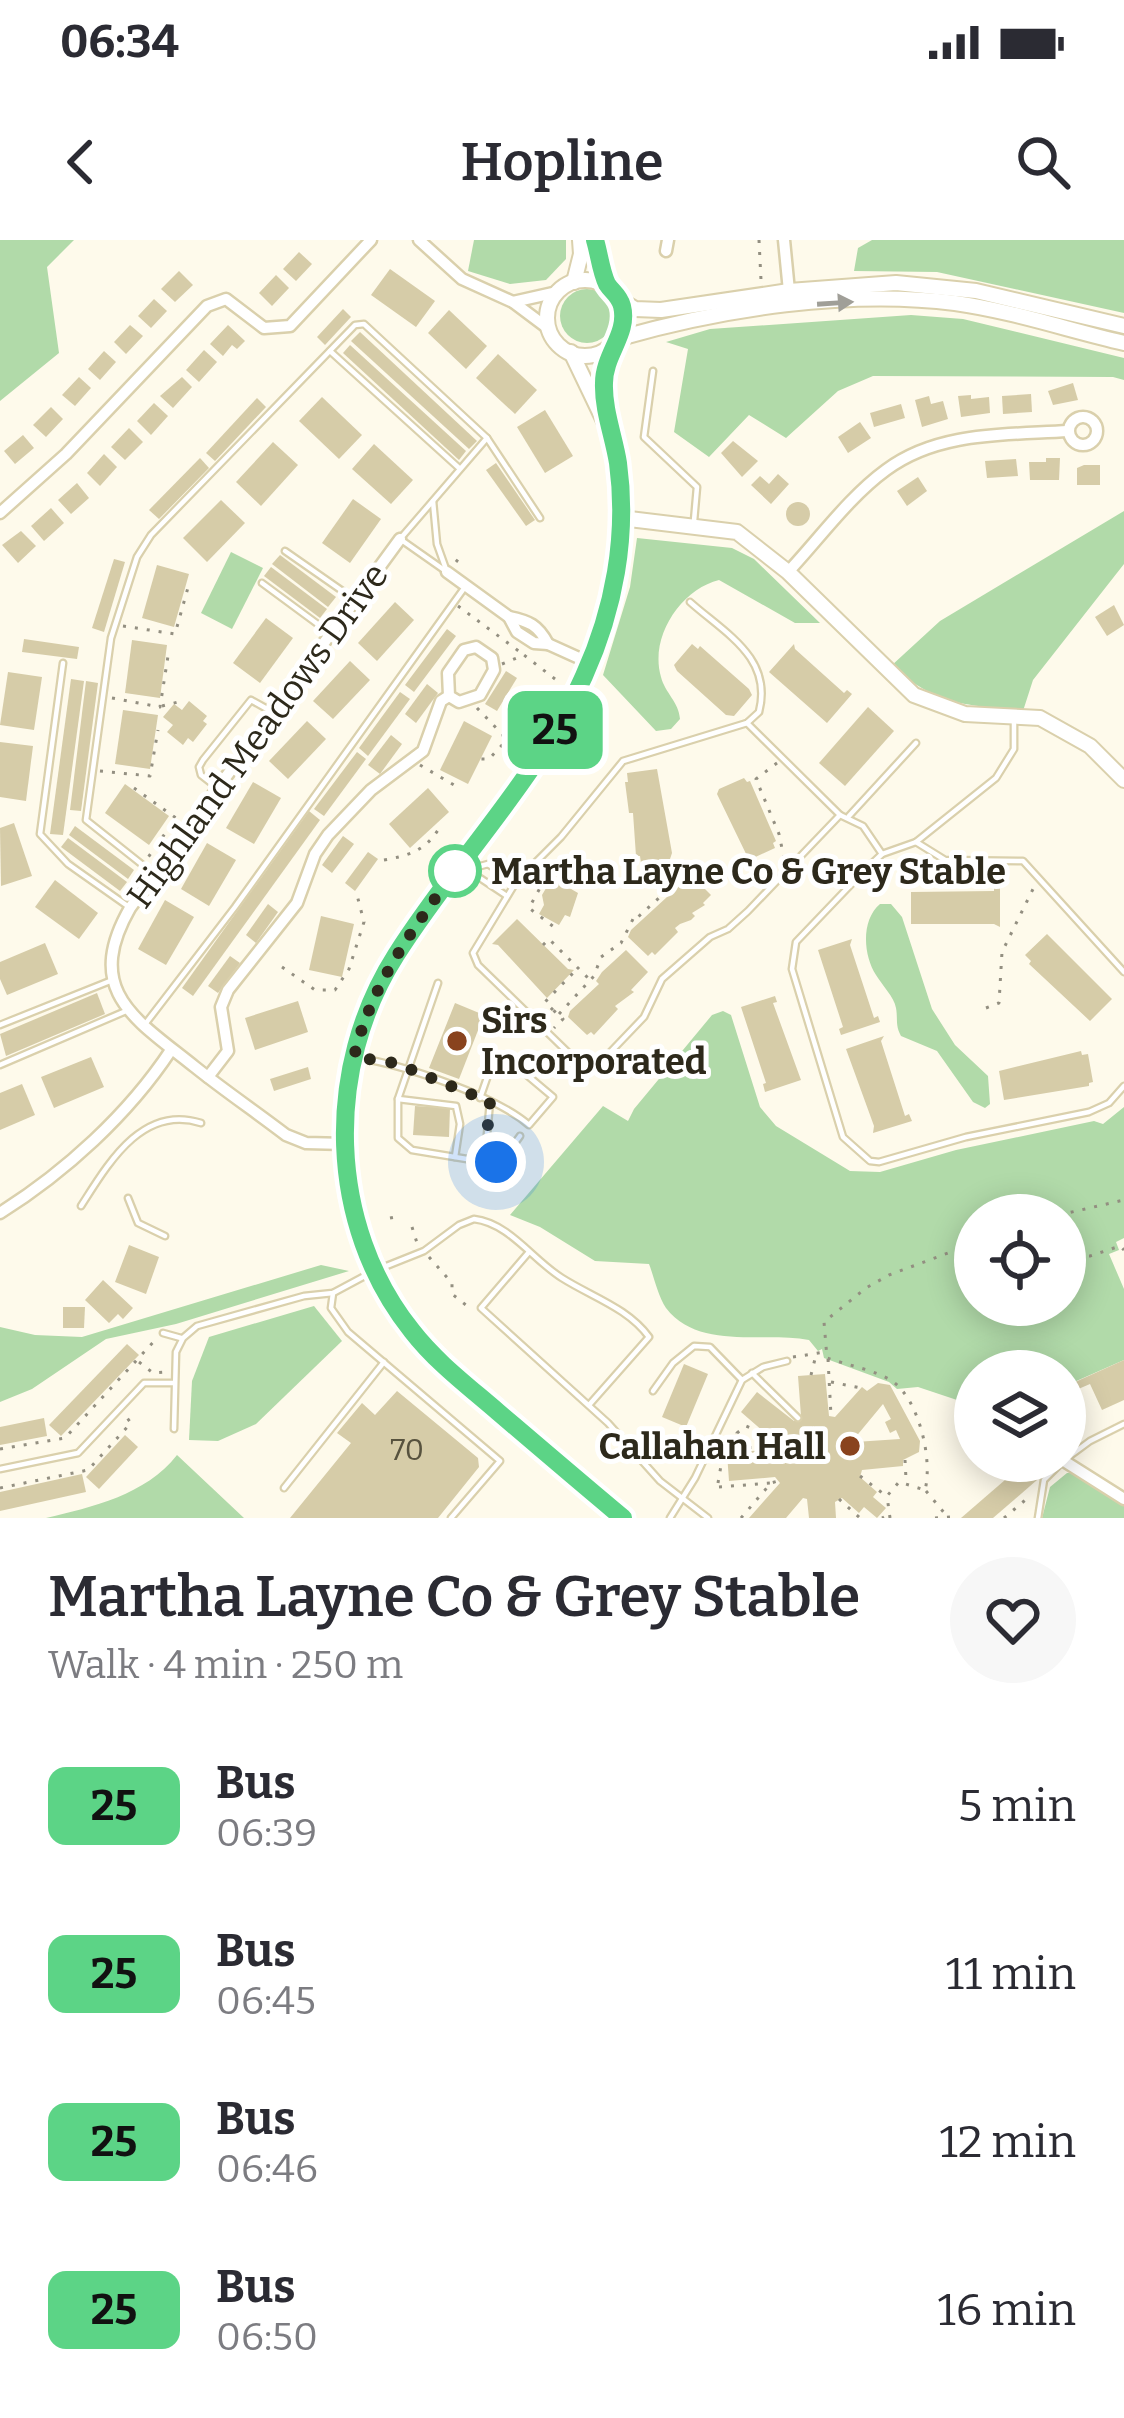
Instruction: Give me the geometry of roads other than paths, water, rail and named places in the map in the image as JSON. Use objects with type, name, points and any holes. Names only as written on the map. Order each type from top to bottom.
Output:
[{"type":"main road","points":[[574,282],[580,240]]},
{"type":"main road","points":[[595,240],[608,286],[620,300],[645,311],[864,283],[930,285],[976,291],[1124,326]]},
{"type":"main road","points":[[608,286],[574,282],[553,293],[548,304],[549,329],[558,344],[588,355],[615,342],[722,312],[888,299],[986,309],[1124,343]]},
{"type":"main road","points":[[620,300],[623,319],[603,389],[621,518],[613,590],[590,663],[548,742],[471,863],[394,958],[372,1000],[354,1057],[345,1144],[352,1205],[374,1271],[411,1330],[431,1353],[622,1518]]},
{"type":"main road","points":[[571,352],[613,438]]},
{"type":"main road","points":[[621,518],[737,532],[788,572],[914,695],[965,714],[1040,718],[1067,730],[1124,780]]},
{"type":"street","points":[[0,513],[66,454],[206,306],[226,298],[265,328],[290,326],[370,240]]},
{"type":"street","points":[[419,240],[462,279],[513,302],[549,329]]},
{"type":"street","points":[[784,240],[789,291]]},
{"type":"street","points":[[513,302],[553,293]]},
{"type":"street","points":[[788,572],[873,481],[914,454],[981,436],[1068,431]]},
{"type":"street","name":"Highland Meadows Drive","points":[[345,1144],[298,1141],[142,1028],[126,1011],[115,979],[116,937],[154,874],[400,539]]},
{"type":"street","name":"Highland Meadows Drive","points":[[446,572],[508,616],[517,632],[590,663]]},
{"type":"street","points":[[476,647],[492,658],[495,666],[480,695],[459,702],[449,696],[448,673],[464,650],[476,647]]},
{"type":"street","points":[[208,1078],[228,1052],[221,1007],[228,990],[297,902],[315,854],[328,835],[371,790],[423,751],[441,700],[449,696]]},
{"type":"street","points":[[0,1213],[51,1180],[156,1072],[171,1050]]},
{"type":"street","points":[[1086,1475],[1124,1499]]},
{"type":"lane","points":[[154,874],[86,820],[115,625],[136,557],[355,325],[364,324],[487,439],[540,518]]},
{"type":"lane","points":[[330,351],[459,468]]},
{"type":"lane","points":[[653,371],[644,437],[697,487],[694,524]]},
{"type":"lane","points":[[400,539],[487,439]]},
{"type":"lane","name":"Highland Meadows Drive","points":[[434,497],[432,514],[446,572]]},
{"type":"lane","name":"Highland Meadows Drive","points":[[400,539],[446,572]]},
{"type":"lane","points":[[285,550],[356,601]]},
{"type":"lane","points":[[262,583],[332,635]]},
{"type":"lane","points":[[142,1028],[236,907],[466,585]]},
{"type":"lane","points":[[690,602],[755,660],[761,706],[747,723],[623,760],[517,882],[479,940],[474,960],[583,1066],[598,1064],[644,1018],[662,979],[710,937],[728,929],[840,815]]},
{"type":"lane","points":[[63,663],[40,834],[68,864],[130,908]]},
{"type":"lane","points":[[219,788],[201,775],[203,760],[251,700],[274,714]]},
{"type":"lane","points":[[1015,716],[1014,749],[996,778],[916,842],[882,854],[796,942],[792,969],[843,1137],[870,1161],[1089,1112],[1109,1103],[1124,1086]]},
{"type":"lane","points":[[747,723],[840,815],[863,826],[882,854]]},
{"type":"lane","points":[[849,816],[916,743]]},
{"type":"lane","points":[[916,842],[945,860],[1023,861],[1124,972]]},
{"type":"lane","points":[[507,896],[477,876],[471,863],[488,864],[517,882]]},
{"type":"lane","points":[[0,1025],[115,979]]},
{"type":"lane","points":[[438,983],[398,1099],[398,1138],[412,1150],[488,1165],[520,1136]]},
{"type":"lane","points":[[0,1065],[126,1011]]},
{"type":"lane","points":[[354,1057],[407,1069],[515,1112],[530,1125],[553,1097],[503,1055],[495,1055],[480,1098]]},
{"type":"lane","points":[[398,1099],[456,1106],[460,1124],[454,1157]]},
{"type":"lane","points":[[479,1161],[485,1156],[490,1102]]},
{"type":"lane","points":[[81,1206],[108,1164],[136,1134],[165,1119],[201,1123]]},
{"type":"lane","points":[[128,1198],[138,1223],[165,1236]]},
{"type":"lane","points":[[174,1430],[176,1352],[197,1326],[304,1295],[333,1293],[424,1251],[474,1219],[487,1220],[560,1276],[638,1322],[649,1337],[589,1406]]},
{"type":"lane","points":[[529,1252],[481,1308],[589,1406],[633,1455],[708,1518]]},
{"type":"lane","points":[[333,1293],[334,1316],[500,1461],[451,1518]]},
{"type":"lane","points":[[164,1333],[183,1338]]},
{"type":"lane","points":[[652,1391],[686,1349],[694,1346],[710,1347],[742,1380]]},
{"type":"lane","points":[[670,1518],[742,1380],[787,1361]]},
{"type":"lane","points":[[284,1488],[384,1363]]},
{"type":"lane","points":[[752,1373],[798,1418]]},
{"type":"lane","points":[[0,1469],[79,1453],[144,1383],[174,1383]]},
{"type":"lane","points":[[1086,1444],[1124,1424]]},
{"type":"lane","points":[[1038,1518],[1044,1482]]},
{"type":"place","name":"Martha Layne Co & Grey Stable","points":[[455,871]]},
{"type":"place","name":"Sirs Incorporated","points":[[457,1041]]},
{"type":"place","name":"Callahan Hall","points":[[850,1446]]}]
